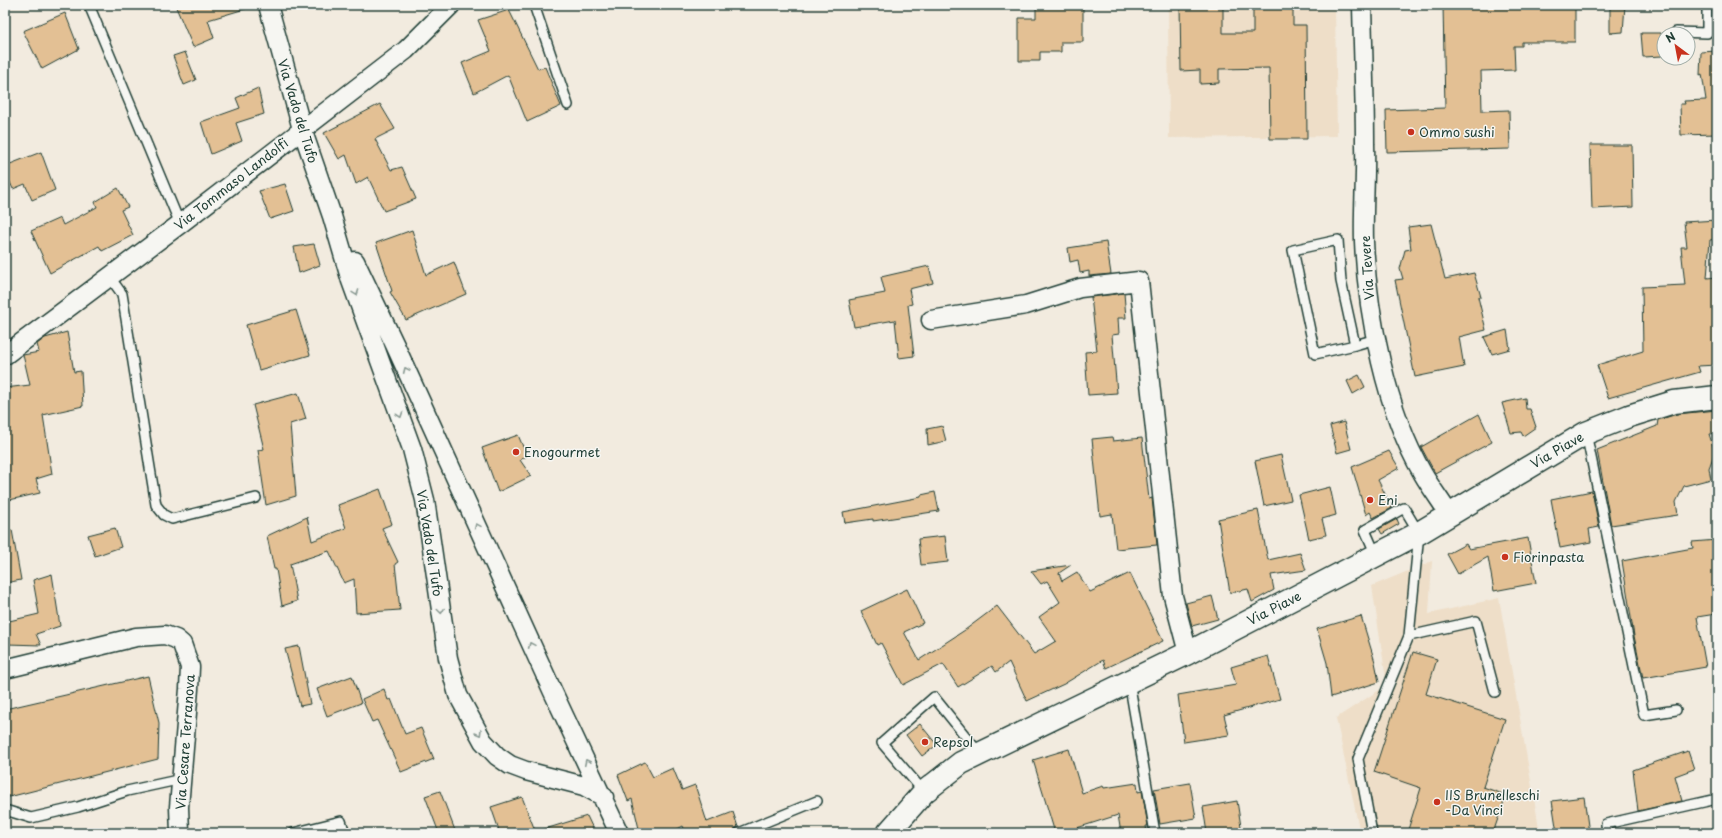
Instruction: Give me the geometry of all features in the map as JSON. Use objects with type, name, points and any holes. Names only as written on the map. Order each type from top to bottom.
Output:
[{"type":"main road","name":"Via Piave","points":[[1674,402],[1702,386],[1717,381]]},
{"type":"main road","name":"Via Piave","points":[[888,833],[924,792],[961,763],[1188,653],[1419,533],[1586,433],[1629,416],[1674,402],[1717,397]]},
{"type":"street","name":"Via Vado del Tufo","points":[[268,5],[302,129],[332,216],[351,281],[412,449],[422,485],[448,658],[460,700],[483,741],[503,761],[526,771],[584,786],[604,797]]},
{"type":"street","name":"Via Tommaso Landolfi","points":[[5,355],[180,224],[406,50],[451,5]]},
{"type":"street","name":"Via Tevere","points":[[1362,5],[1365,145],[1364,240],[1369,304],[1376,339],[1391,397],[1405,436],[1422,473],[1449,514]]},
{"type":"street","name":"Via Vado del Tufo","points":[[332,216],[395,345],[553,692],[604,797],[619,833]]},
{"type":"street","points":[[931,320],[1026,305],[1080,288],[1139,281],[1172,596],[1188,653]]},
{"type":"street","name":"Via Cesare Terranova","points":[[5,669],[136,637],[165,635],[176,639],[182,644],[190,667],[179,806],[180,833]]},
{"type":"lane","points":[[89,5],[180,224]]},
{"type":"lane","points":[[534,5],[568,104]]},
{"type":"lane","points":[[1696,33],[1706,33],[1706,5]]},
{"type":"lane","points":[[1355,345],[1342,282],[1338,240],[1293,250],[1316,354],[1355,345],[1376,339]]},
{"type":"lane","points":[[109,276],[122,294],[156,505],[164,515],[172,520],[256,498]]},
{"type":"lane","points":[[1586,433],[1644,715],[1676,710]]},
{"type":"lane","points":[[1372,833],[1358,759],[1409,636],[1419,533],[1404,508],[1365,530],[1376,555]]},
{"type":"lane","points":[[1409,636],[1476,621],[1495,692]]},
{"type":"lane","points":[[1129,681],[1155,833]]},
{"type":"lane","points":[[924,792],[882,743],[934,697],[979,753]]},
{"type":"lane","points":[[5,810],[31,818],[78,807],[127,791],[182,779]]},
{"type":"lane","points":[[1607,833],[1606,824],[1717,800]]},
{"type":"lane","points":[[739,833],[817,801]]},
{"type":"lane","points":[[293,833],[340,822],[344,833]]},
{"type":"shaded area","points":[[1168,5],[1335,5],[1337,136],[1169,138]]},
{"type":"shaded area","points":[[1432,561],[1429,614],[1499,598],[1540,833],[1360,833],[1336,718],[1387,685],[1372,586]]},
{"type":"building","points":[[175,5],[247,5],[248,8],[208,20],[214,38],[193,47]]},
{"type":"building","points":[[1036,5],[1083,5],[1083,42],[1061,42],[1061,52],[1040,52],[1040,61],[1019,61],[1019,18],[1036,18]]},
{"type":"building","points":[[1180,5],[1223,5],[1223,33],[1253,33],[1253,5],[1293,5],[1293,25],[1306,25],[1307,139],[1270,139],[1269,68],[1219,69],[1219,83],[1200,84],[1200,70],[1181,71]]},
{"type":"building","points":[[1443,5],[1575,5],[1575,42],[1522,42],[1522,46],[1514,46],[1515,70],[1481,71],[1482,111],[1509,110],[1510,149],[1387,152],[1386,110],[1445,108]]},
{"type":"building","points":[[1610,5],[1625,5],[1623,32],[1610,33]]},
{"type":"building","points":[[509,10],[538,69],[545,67],[561,106],[527,122],[508,75],[474,93],[462,63],[491,51],[478,20]]},
{"type":"building","points":[[65,13],[79,49],[42,69],[23,31]]},
{"type":"building","points":[[1641,33],[1656,33],[1656,56],[1643,57]]},
{"type":"building","points":[[1717,51],[1717,134],[1681,135],[1680,104],[1685,104],[1684,101],[1706,100],[1702,74],[1700,75],[1701,52]]},
{"type":"building","points":[[185,52],[196,80],[184,85],[173,56]]},
{"type":"building","points":[[258,88],[264,114],[236,123],[242,141],[211,154],[201,122],[240,108],[236,98]]},
{"type":"building","points":[[380,104],[395,129],[375,139],[391,170],[402,167],[416,199],[384,211],[368,177],[356,184],[346,155],[339,159],[324,133]]},
{"type":"building","points":[[1590,145],[1632,145],[1633,207],[1592,209]]},
{"type":"building","points":[[41,152],[55,190],[32,200],[25,184],[13,189],[5,171],[5,166]]},
{"type":"building","points":[[285,184],[294,211],[270,219],[259,191]]},
{"type":"building","points":[[118,188],[128,207],[121,210],[133,235],[102,251],[99,246],[50,273],[31,231],[60,218],[63,225],[97,207],[95,202]]},
{"type":"building","points":[[1717,220],[1717,239],[1710,240],[1707,278],[1717,277],[1717,365],[1698,366],[1700,372],[1608,398],[1597,365],[1643,351],[1642,287],[1685,285],[1681,247],[1687,247],[1684,222]]},
{"type":"building","points":[[1431,224],[1445,279],[1474,273],[1481,297],[1478,297],[1486,330],[1459,337],[1464,367],[1415,377],[1395,280],[1403,279],[1400,269],[1405,250],[1411,249],[1408,227]]},
{"type":"building","points":[[412,230],[426,275],[454,262],[466,294],[406,320],[390,292],[392,291],[376,243]]},
{"type":"building","points":[[1106,242],[1111,274],[1089,276],[1089,271],[1080,273],[1078,260],[1070,262],[1068,248]]},
{"type":"building","points":[[314,244],[320,265],[299,273],[294,247]]},
{"type":"building","points":[[929,266],[933,283],[909,289],[912,304],[908,305],[914,356],[899,358],[895,320],[854,327],[849,300],[885,293],[881,277]]},
{"type":"building","points":[[1124,293],[1126,318],[1118,318],[1119,334],[1112,335],[1117,393],[1088,395],[1085,352],[1097,351],[1091,297]]},
{"type":"building","points":[[296,310],[310,355],[259,370],[246,325]]},
{"type":"building","points":[[1507,330],[1510,349],[1492,354],[1484,337]]},
{"type":"building","points":[[67,332],[74,372],[81,371],[83,406],[43,415],[52,474],[36,479],[40,493],[5,501],[5,388],[30,385],[23,355],[39,352],[37,344],[45,338]]},
{"type":"building","points":[[1359,375],[1365,387],[1353,394],[1347,381]]},
{"type":"building","points":[[298,393],[306,419],[290,424],[296,496],[266,505],[258,450],[264,449],[253,405]]},
{"type":"building","points":[[1525,398],[1526,409],[1530,409],[1536,427],[1523,436],[1521,432],[1511,433],[1502,403]]},
{"type":"building","points":[[1717,410],[1717,433],[1709,434],[1715,452],[1709,468],[1711,479],[1684,486],[1676,502],[1678,515],[1611,525],[1597,450],[1657,426],[1658,420],[1677,414]]},
{"type":"building","points":[[1479,414],[1492,442],[1435,473],[1421,447]]},
{"type":"building","points":[[1344,422],[1351,449],[1337,453],[1330,426]]},
{"type":"building","points":[[942,426],[946,441],[928,445],[927,429]]},
{"type":"building","points":[[518,435],[527,456],[520,460],[531,476],[498,492],[482,448]]},
{"type":"building","points":[[1112,437],[1113,441],[1142,438],[1149,499],[1152,498],[1157,545],[1116,549],[1112,514],[1100,516],[1092,439]]},
{"type":"building","points":[[1389,451],[1399,468],[1378,480],[1392,508],[1373,518],[1370,512],[1366,515],[1352,467]]},
{"type":"building","points":[[1281,455],[1291,500],[1264,506],[1255,461]]},
{"type":"building","points":[[1330,487],[1336,515],[1322,519],[1326,535],[1309,539],[1299,495]]},
{"type":"building","points":[[380,489],[392,524],[382,528],[398,562],[395,564],[400,610],[356,613],[354,579],[344,583],[329,551],[290,564],[297,601],[282,606],[276,569],[274,569],[267,536],[307,517],[312,541],[346,528],[338,505]]},
{"type":"building","points":[[1592,491],[1599,527],[1589,529],[1591,542],[1560,548],[1551,499]]},
{"type":"building","points":[[935,492],[939,511],[873,521],[873,519],[845,523],[843,512],[921,497],[921,495]]},
{"type":"building","points":[[1258,510],[1268,560],[1300,553],[1306,570],[1271,575],[1274,590],[1252,602],[1248,589],[1230,593],[1218,519]]},
{"type":"building","points":[[1397,519],[1399,524],[1382,534],[1379,529]]},
{"type":"building","points":[[115,528],[121,547],[95,556],[88,535]]},
{"type":"building","points":[[12,530],[21,580],[5,583],[5,531]]},
{"type":"building","points":[[945,536],[948,562],[921,565],[918,539]]},
{"type":"building","points":[[1528,538],[1536,583],[1494,591],[1488,557],[1458,574],[1447,554],[1466,544],[1469,549]]},
{"type":"building","points":[[1717,540],[1716,614],[1697,617],[1706,667],[1643,678],[1634,636],[1622,561],[1693,548],[1692,542]]},
{"type":"building","points":[[1071,565],[1059,573],[1062,581],[1077,572],[1090,592],[1130,573],[1163,641],[1106,668],[1103,660],[1064,684],[1027,701],[1009,662],[996,672],[992,666],[958,687],[943,664],[903,685],[881,643],[877,645],[861,611],[907,589],[923,623],[904,632],[919,660],[965,630],[997,606],[1034,654],[1056,641],[1039,617],[1060,602],[1047,581],[1041,584],[1031,571]]},
{"type":"building","points":[[52,574],[60,626],[36,634],[41,645],[7,644],[5,622],[39,614],[33,580]]},
{"type":"building","points":[[1212,596],[1218,619],[1192,626],[1186,603]]},
{"type":"building","points":[[1361,616],[1375,662],[1379,682],[1331,697],[1327,663],[1317,629]]},
{"type":"building","points":[[299,646],[310,704],[300,706],[285,649]]},
{"type":"building","points":[[1413,652],[1437,659],[1426,694],[1505,719],[1483,787],[1506,795],[1493,833],[1407,833],[1421,788],[1374,772]]},
{"type":"building","points":[[1268,656],[1280,699],[1224,715],[1229,735],[1184,742],[1178,695],[1236,685],[1231,667]]},
{"type":"building","points":[[148,676],[159,723],[158,759],[5,798],[5,709]]},
{"type":"building","points":[[352,676],[361,703],[327,716],[317,689]]},
{"type":"building","points":[[384,689],[388,700],[391,699],[405,734],[421,728],[434,759],[401,772],[377,720],[372,722],[362,699]]},
{"type":"building","points":[[920,724],[937,745],[922,756],[906,735]]},
{"type":"building","points":[[1069,749],[1082,793],[1103,786],[1104,788],[1137,783],[1138,792],[1142,791],[1148,826],[1146,826],[1147,833],[1121,833],[1118,815],[1061,833],[1055,833],[1033,760]]},
{"type":"building","points":[[1688,751],[1694,769],[1675,776],[1682,801],[1638,811],[1633,770]]},
{"type":"building","points":[[645,762],[653,777],[673,768],[682,790],[695,785],[707,822],[733,812],[738,827],[733,833],[682,833],[685,831],[683,826],[670,833],[640,833],[632,799],[628,801],[618,775]]},
{"type":"building","points":[[1190,783],[1196,818],[1160,824],[1154,789]]},
{"type":"building","points":[[440,791],[456,833],[439,833],[425,796]]},
{"type":"building","points":[[522,797],[536,833],[500,833],[491,807]]},
{"type":"building","points":[[1584,797],[1589,833],[1557,833],[1552,801]]},
{"type":"building","points":[[1237,801],[1242,833],[1207,833],[1203,807]]},
{"type":"building","points":[[587,816],[595,833],[543,833],[542,830]]},
{"type":"place","name":"Ommo sushi","points":[[1411,132]]},
{"type":"place","name":"Enogourmet","points":[[516,452]]},
{"type":"place","name":"Eni","points":[[1370,500]]},
{"type":"place","name":"Fiorinpasta","points":[[1505,557]]},
{"type":"place","name":"Repsol","points":[[925,742]]},
{"type":"place","name":"IIS Brunelleschi -Da Vinci","points":[[1437,802]]}]
